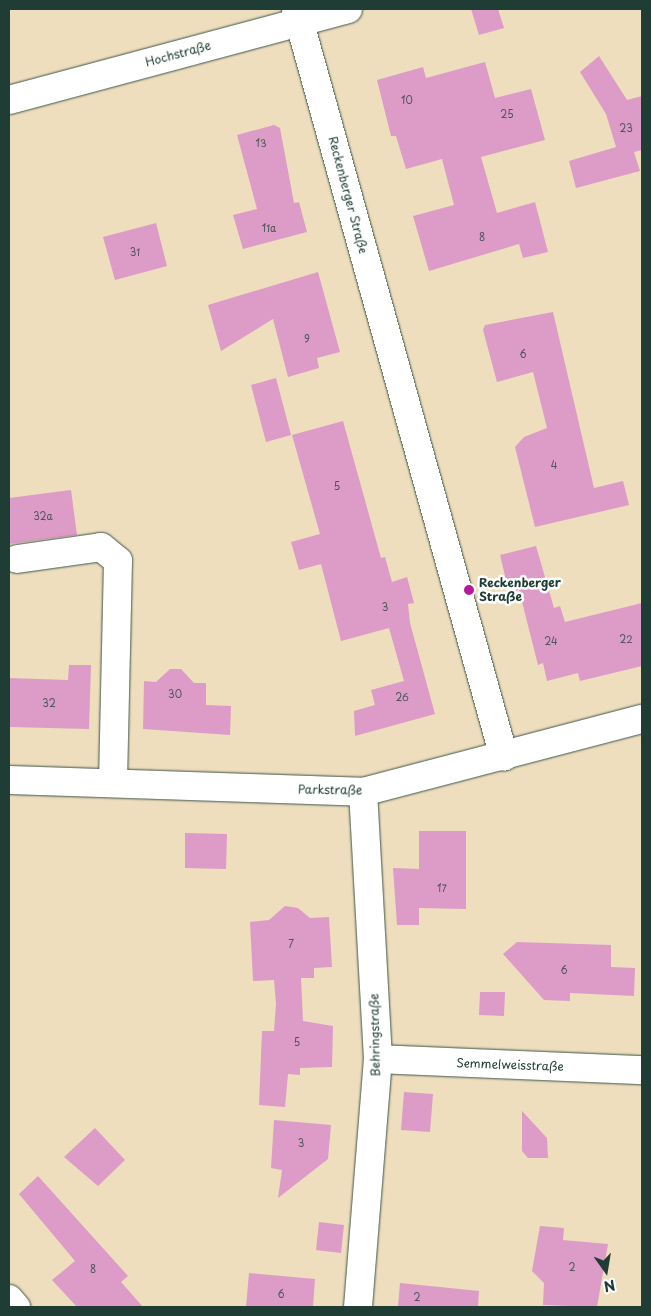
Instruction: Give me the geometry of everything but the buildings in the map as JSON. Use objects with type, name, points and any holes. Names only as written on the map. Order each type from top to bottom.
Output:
[{"type":"street","name":"Hochstraße","points":[[9,100],[298,15],[348,9]]},
{"type":"street","name":"Reckenberger Straße","points":[[298,15],[504,757]]},
{"type":"street","points":[[17,559],[101,547],[118,561],[113,783]]},
{"type":"street","name":"Parkstraße","points":[[9,780],[363,792],[504,757],[642,719]]},
{"type":"street","name":"Behringstraße","points":[[358,1307],[378,1060],[363,792]]},
{"type":"street","name":"Semmelweisstraße","points":[[378,1060],[642,1070]]},
{"type":"street","points":[[9,1299],[16,1307]]},
{"type":"place","name":"Reckenberger Straße","points":[[469,590]]}]
